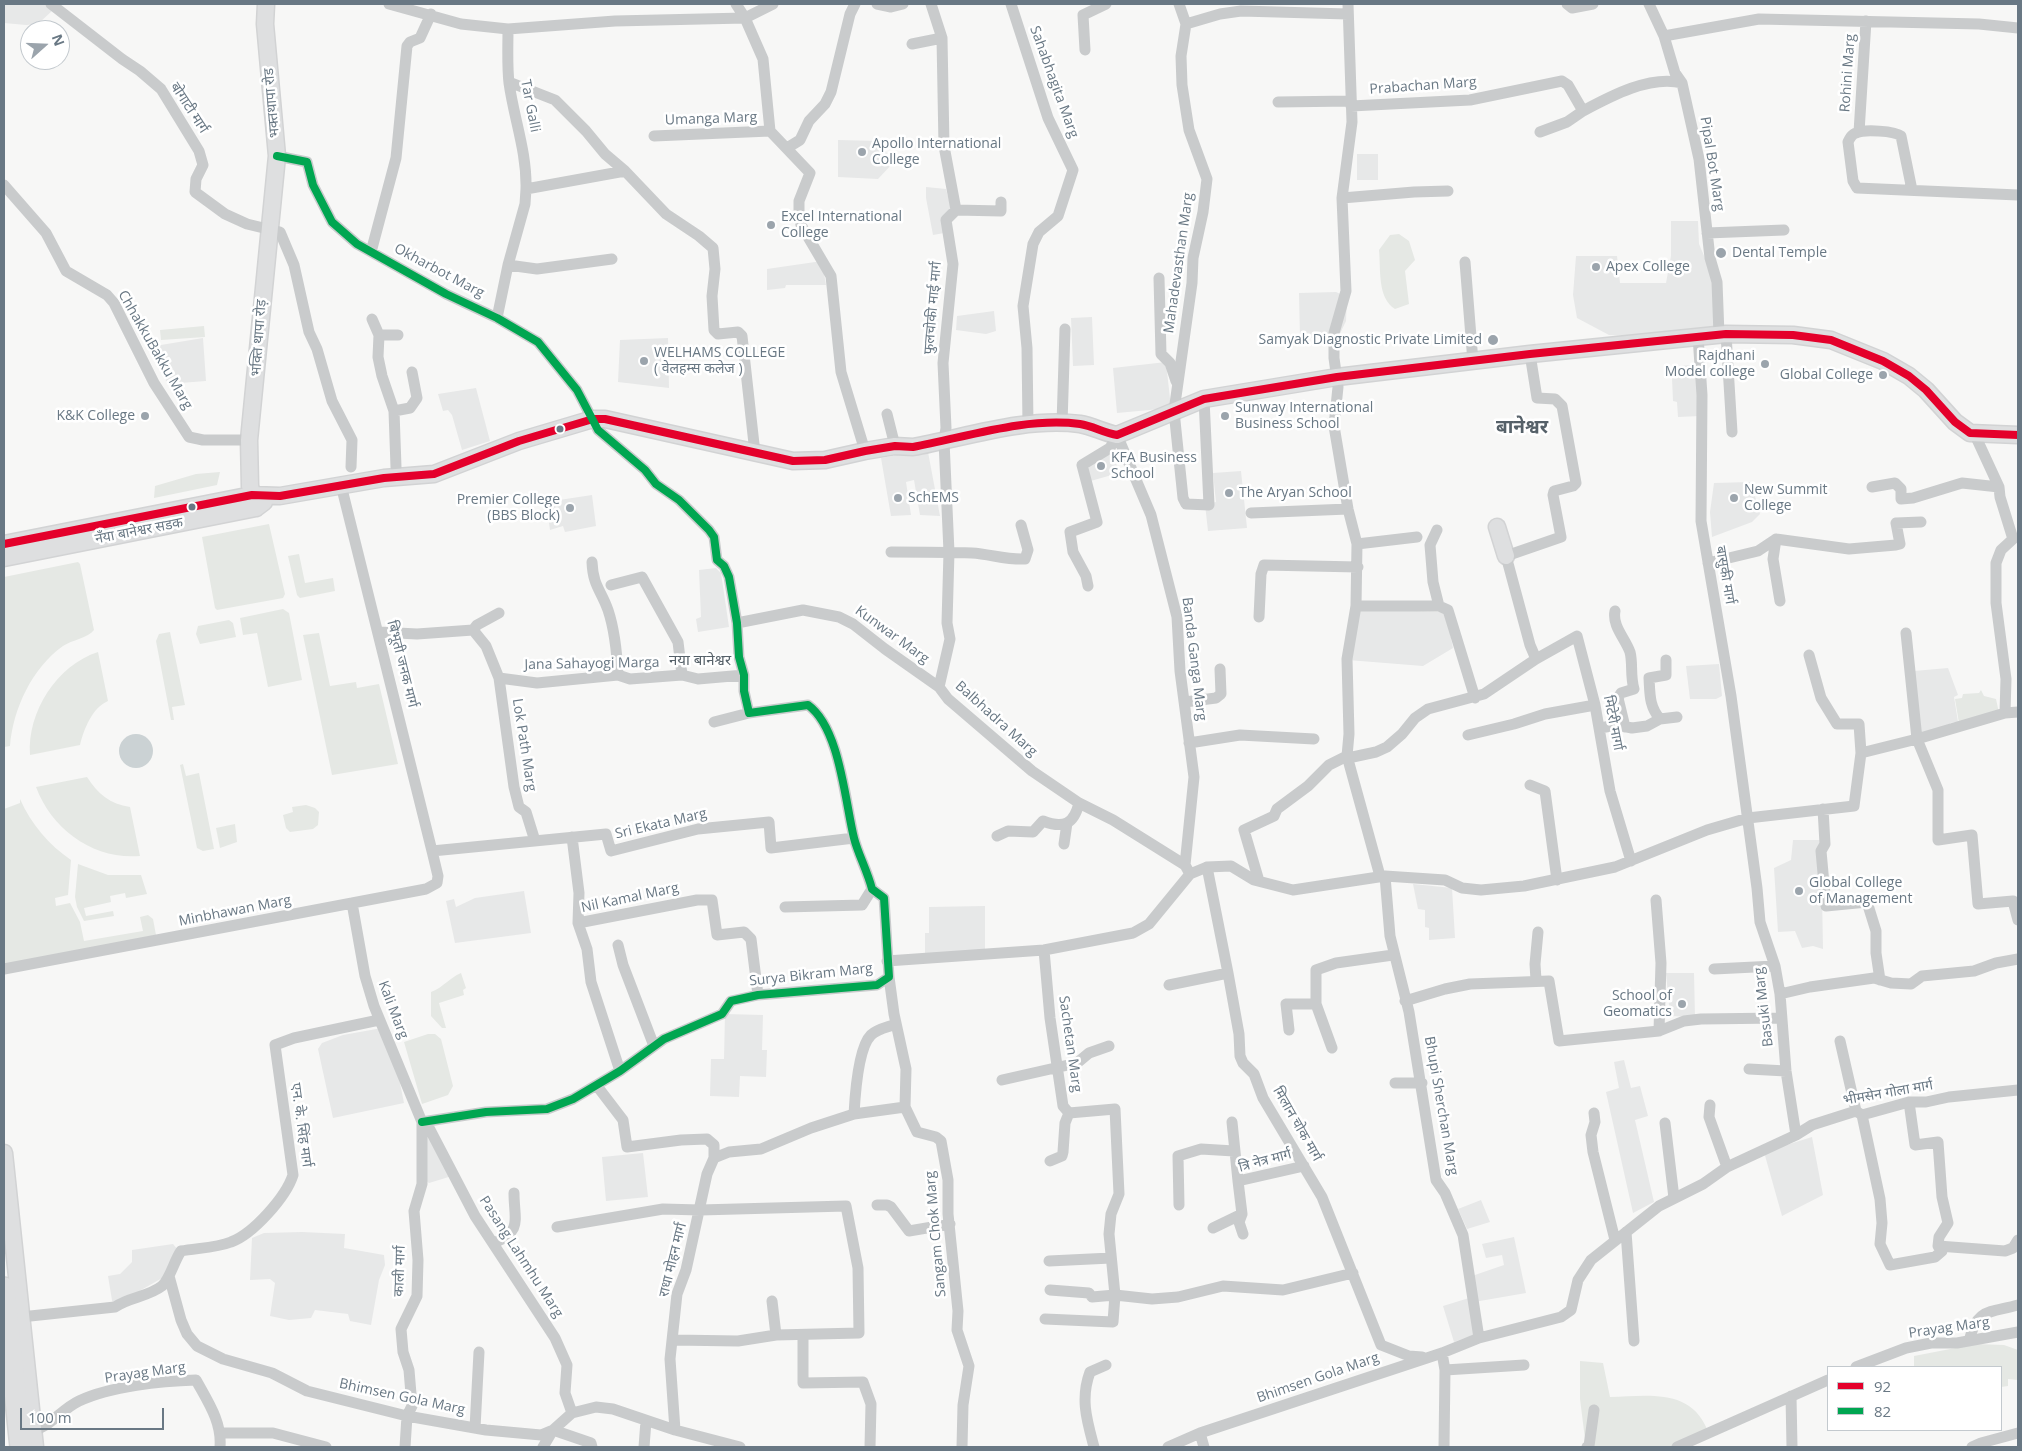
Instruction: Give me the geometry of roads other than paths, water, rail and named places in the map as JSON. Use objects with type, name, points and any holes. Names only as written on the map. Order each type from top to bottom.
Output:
[{"type":"highway","points":[[4,1288],[24,1441]]},
{"type":"highway","points":[[4,1378],[24,1441]]},
{"type":"main road","name":"भक्तथापा रोड","points":[[266,4],[265,24],[277,156],[272,202]]},
{"type":"main road","name":"भक्ति थापा रोड़","points":[[254,502],[250,475],[249,440],[264,276],[271,229],[272,202]]},
{"type":"main road","points":[[254,502],[270,497],[341,485],[434,474],[519,441],[593,419],[605,419],[754,453],[812,462],[894,446],[913,447],[1028,425],[1082,424],[1104,433],[1117,435],[1204,399],[1338,377],[1722,334],[1793,335],[1830,340],[1902,371],[1921,386],[1961,427],[1975,434],[2018,435]]},
{"type":"main road","name":"नँया बानेश्वर सडक","points":[[4,544],[254,502]]},
{"type":"main road","name":"नँया बानेश्वर सडक","points":[[4,558],[254,502]]},
{"type":"main road","points":[[1496,525],[1506,556]]},
{"type":"main road","points":[[4,1153],[21,1317],[24,1441]]},
{"type":"street","name":"बोगाटी मार्ग","points":[[51,4],[140,71],[161,90],[199,151],[203,165],[196,179],[195,192],[225,214],[246,224],[271,229]]},
{"type":"street","points":[[389,4],[431,14],[461,24],[508,29],[615,21],[745,18],[773,4]]},
{"type":"street","points":[[736,4],[745,18],[763,59],[770,131],[810,173],[798,201],[798,213],[801,225],[831,276],[841,372],[865,451]]},
{"type":"street","points":[[787,148],[800,140],[809,121],[825,104],[831,92],[854,4]]},
{"type":"street","points":[[877,4],[891,7],[903,4]]},
{"type":"street","points":[[931,4],[942,38],[944,146],[956,210],[1001,211],[1001,202]]},
{"type":"street","name":"Sahabhagita Marg","points":[[1010,4],[1048,118],[1074,170],[1058,216],[1039,232],[1032,244],[1023,306],[1028,348],[1028,425]]},
{"type":"street","points":[[1085,50],[1084,15],[1106,4]]},
{"type":"street","name":"Mahadevasthan Marg","points":[[1179,4],[1186,24],[1181,56],[1182,85],[1189,130],[1206,179],[1203,212],[1193,258],[1174,411],[1183,498],[1186,504],[1192,505],[1208,505],[1204,399]]},
{"type":"street","points":[[1570,6],[1593,4]]},
{"type":"street","name":"Pipal Bot Marg","points":[[1649,4],[1664,36],[1675,73],[1682,83],[1699,159],[1707,233],[1717,282],[1732,432]]},
{"type":"street","points":[[1186,24],[1220,14],[1242,11],[1348,9]]},
{"type":"street","name":"Bhupi Sherchan Marg","points":[[1348,9],[1351,132],[1342,198],[1346,291],[1334,333],[1334,358],[1338,377],[1334,426],[1348,510],[1357,544],[1358,567],[1356,606],[1347,659],[1348,757],[1382,876],[1394,955],[1422,1083],[1436,1180],[1445,1193],[1463,1235],[1479,1338]]},
{"type":"street","points":[[371,252],[396,158],[406,46],[420,38],[431,14]]},
{"type":"street","points":[[1664,36],[1759,19],[1866,21],[2018,28]]},
{"type":"street","name":"Rohini Marg","points":[[1866,21],[1859,132],[1893,132],[1901,136],[1912,190]]},
{"type":"street","name":"Tar Galli","points":[[497,318],[508,265],[525,204],[527,174],[509,82],[508,29]]},
{"type":"street","points":[[912,44],[942,38]]},
{"type":"street","points":[[1540,132],[1568,122],[1583,111],[1610,97],[1668,80],[1682,83]]},
{"type":"street","name":"Prabachan Marg","points":[[1351,104],[1470,100],[1562,81],[1568,85],[1583,111]]},
{"type":"street","points":[[509,82],[555,100],[605,154],[625,171],[666,214],[700,236],[713,248],[715,269],[712,296],[714,326],[718,334],[738,332],[742,336],[754,453]]},
{"type":"street","points":[[1278,102],[1351,104]]},
{"type":"street","name":"Umanga Marg","points":[[654,136],[770,131]]},
{"type":"street","points":[[1859,132],[1850,137],[1848,142],[1854,185],[1863,190],[1912,190],[2018,195]]},
{"type":"street","name":"Okharbot Marg","points":[[277,156],[307,162],[313,185],[332,222],[358,244],[446,294],[497,318],[538,342],[568,377],[598,430],[645,470],[656,484],[679,500],[714,537],[717,560],[724,566],[730,576],[737,623],[739,657],[744,674],[744,691],[749,713]]},
{"type":"street","points":[[526,189],[625,171]]},
{"type":"street","name":"ChhakkuBakku Marg","points":[[4,185],[46,233],[63,268],[107,295],[114,302],[154,383],[188,437],[203,440],[249,440]]},
{"type":"street","points":[[1342,198],[1448,191]]},
{"type":"street","name":"फुलचोकी माई मार्ग","points":[[944,441],[946,428],[943,363],[953,264],[946,220],[956,210]]},
{"type":"street","points":[[271,229],[280,232],[294,265],[309,332],[317,349],[332,401],[352,440],[351,467]]},
{"type":"street","points":[[1707,233],[1784,230]]},
{"type":"street","points":[[508,265],[538,269],[612,259]]},
{"type":"street","points":[[1465,262],[1473,362]]},
{"type":"street","points":[[1159,278],[1161,354],[1170,363],[1178,386]]},
{"type":"street","points":[[372,319],[379,335],[378,357],[394,411],[396,467]]},
{"type":"street","points":[[1062,424],[1065,329]]},
{"type":"street","points":[[379,335],[398,335]]},
{"type":"street","name":"बासुकी मार्ग","points":[[1698,336],[1702,394],[1701,521],[1731,696],[1748,818]]},
{"type":"street","points":[[1259,881],[1244,830],[1274,816],[1277,809],[1308,786],[1329,765],[1348,757],[1376,752],[1388,747],[1415,718],[1428,709],[1475,698],[1484,694],[1536,659],[1530,644],[1506,556],[1561,537],[1552,495],[1554,491],[1573,486],[1576,483],[1562,406],[1556,398],[1537,398],[1530,354]]},
{"type":"street","points":[[394,411],[410,408],[417,398],[412,372]]},
{"type":"street","points":[[887,414],[894,446]]},
{"type":"street","points":[[1975,434],[1999,486],[2000,497],[2013,539],[2001,550],[1996,563],[1996,603],[2006,679],[2005,713]]},
{"type":"street","points":[[1088,586],[1086,576],[1073,552],[1070,532],[1097,522],[1082,465],[1110,448],[1117,435]]},
{"type":"street","name":"Banda Ganga Marg","points":[[1117,435],[1151,515],[1159,553],[1166,572],[1177,617],[1180,671],[1194,777],[1187,870]]},
{"type":"street","name":"Balbhadra Marg","points":[[944,441],[949,552],[947,622],[950,640],[939,687],[948,698],[1032,771],[1079,803],[1113,820],[1187,870]]},
{"type":"street","points":[[1872,487],[1895,483],[1901,489],[1901,499],[1913,498],[1962,483],[1999,486]]},
{"type":"street","name":"बिभूती जनक मार्ग","points":[[341,485],[432,851]]},
{"type":"street","points":[[1252,513],[1348,510]]},
{"type":"street","points":[[1708,563],[1758,551],[1776,539],[1848,549],[1900,544],[1896,523],[1920,522]]},
{"type":"street","points":[[891,552],[973,553],[995,558],[1025,559],[1028,550],[1021,526]]},
{"type":"street","points":[[1436,530],[1430,545],[1433,582],[1439,606]]},
{"type":"street","points":[[1357,544],[1418,537]]},
{"type":"street","points":[[1776,539],[1772,559],[1780,601]]},
{"type":"street","points":[[592,562],[592,577],[611,621],[617,650],[618,675]]},
{"type":"street","points":[[1259,617],[1261,574],[1264,564],[1358,567]]},
{"type":"street","points":[[611,585],[642,577],[678,642],[682,675]]},
{"type":"street","points":[[1356,606],[1439,606],[1448,610],[1475,698]]},
{"type":"street","name":"Kunwar Marg","points":[[737,623],[803,610],[839,617],[853,624],[939,687]]},
{"type":"street","points":[[1615,611],[1614,618],[1630,653],[1630,676],[1634,688],[1621,693],[1618,698],[1625,727]]},
{"type":"street","points":[[379,632],[417,634],[473,630],[478,625],[499,614]]},
{"type":"street","points":[[473,630],[486,646],[499,678]]},
{"type":"street","points":[[1906,633],[1917,740],[1938,790],[1938,840],[1972,835],[1978,904],[2013,901],[2018,920]]},
{"type":"street","name":"मिटेरी मार्गा","points":[[1536,659],[1577,636],[1600,728],[1610,791],[1631,861]]},
{"type":"street","points":[[1187,870],[1231,866],[1259,881],[1293,890],[1382,876],[1445,880],[1462,888],[1481,890],[1558,880],[1631,861],[1707,830],[1748,818],[1854,806],[1860,753],[1859,724],[1837,724],[1821,698],[1809,655]]},
{"type":"street","points":[[1660,718],[1653,710],[1649,678],[1666,675],[1666,660]]},
{"type":"street","points":[[1185,702],[1216,698],[1221,694],[1220,669]]},
{"type":"street","name":"Jana Sahayogi Marga","points":[[499,678],[537,682],[618,675],[630,680],[682,675],[698,679],[744,674]]},
{"type":"street","name":"Lok Path Marg","points":[[499,678],[514,787],[519,807],[526,812],[535,841]]},
{"type":"street","points":[[714,722],[749,713],[808,705],[818,712],[834,750],[848,801],[854,838],[867,868],[872,889],[884,898],[887,961]]},
{"type":"street","points":[[1468,735],[1545,714],[1595,705]]},
{"type":"street","points":[[1860,753],[1917,740],[2005,713],[2018,712]]},
{"type":"street","points":[[1600,728],[1617,725],[1625,727],[1647,726],[1660,718],[1677,717]]},
{"type":"street","points":[[1189,742],[1240,735],[1314,739]]},
{"type":"street","points":[[1530,784],[1545,791],[1558,880]]},
{"type":"street","points":[[997,836],[1008,831],[1034,831],[1043,821],[1050,824],[1067,823],[1076,816],[1079,803]]},
{"type":"street","points":[[1823,810],[1825,844],[1821,851],[1826,906],[1867,902],[1876,931],[1876,953],[1880,980]]},
{"type":"street","name":"Basuki Marg","points":[[1748,818],[1760,922],[1775,966],[1780,994],[1780,1018],[1786,1071],[1796,1135]]},
{"type":"street","name":"Sri Ekata Marg","points":[[432,851],[606,834],[611,851],[698,829],[769,822],[771,848],[854,838]]},
{"type":"street","points":[[1064,844],[1067,823]]},
{"type":"street","points":[[572,837],[579,894],[578,923]]},
{"type":"street","name":"Minbhawan Marg","points":[[4,969],[433,887],[437,883],[438,876],[432,851]]},
{"type":"street","name":"मिलान चोक मार्ग","points":[[1207,867],[1239,1034],[1240,1056],[1254,1074],[1263,1098],[1322,1197],[1381,1345],[1409,1356],[1424,1358]]},
{"type":"street","name":"Surya Bikram Marg","points":[[424,1122],[486,1112],[547,1109],[573,1099],[620,1071],[664,1038],[722,1014],[731,1001],[758,995],[877,984],[889,978],[887,961],[1044,950],[1133,933],[1149,924],[1187,870]]},
{"type":"street","points":[[784,907],[862,905],[872,889]]},
{"type":"street","name":"Nil Kamal Marg","points":[[620,1071],[591,982],[586,949],[578,923],[697,900],[712,900],[717,935],[744,932],[751,938],[758,995]]},
{"type":"street","points":[[1656,900],[1661,963],[1659,1031]]},
{"type":"street","name":"Kali Marg","points":[[352,903],[359,977],[424,1122]]},
{"type":"street","points":[[1536,980],[1535,964],[1538,932]]},
{"type":"street","points":[[618,945],[622,965],[654,1046]]},
{"type":"street","name":"Sachetan Marg","points":[[1044,950],[1050,1018],[1064,1106],[1069,1113],[1114,1108],[1117,1112],[1119,1194],[1111,1214],[1109,1234],[1115,1295],[1113,1322],[1045,1319]]},
{"type":"street","points":[[1332,1048],[1316,1004],[1313,972],[1336,963],[1394,955]]},
{"type":"street","points":[[1780,994],[1859,980],[1880,980],[1891,984],[1911,984],[1922,976],[1974,971],[1996,963],[2017,959]]},
{"type":"street","points":[[1714,969],[1775,966]]},
{"type":"street","points":[[1169,985],[1228,973]]},
{"type":"street","name":"Sangam Chok Marg","points":[[889,978],[896,1024],[906,1069],[905,1107],[916,1132],[936,1137],[941,1141],[948,1180],[958,1311],[957,1330],[969,1366],[963,1405],[962,1447]]},
{"type":"street","points":[[1405,1000],[1470,984],[1549,981],[1559,1042],[1659,1031],[1684,1021],[1701,1019],[1780,1018]]},
{"type":"street","points":[[1289,1030],[1286,1004],[1316,1004]]},
{"type":"street","name":"एन. के. सिंह मार्ग","points":[[169,1276],[173,1263],[181,1251],[230,1243],[247,1233],[270,1209],[291,1181],[293,1169],[275,1045],[294,1038],[379,1020]]},
{"type":"street","points":[[854,1114],[857,1078],[866,1042],[875,1032],[896,1024]]},
{"type":"street","points":[[1840,1041],[1880,1199],[1882,1223],[1880,1244],[1890,1264],[1935,1257],[1942,1251],[1938,1246],[1939,1236],[1948,1223],[1942,1197],[1938,1142],[1915,1145],[1909,1102]]},
{"type":"street","points":[[1002,1080],[1078,1063],[1088,1053],[1109,1046]]},
{"type":"street","points":[[1749,1069],[1786,1071]]},
{"type":"street","points":[[1395,1083],[1422,1083]]},
{"type":"street","points":[[597,1086],[623,1120],[627,1147],[681,1140],[707,1139],[714,1144],[714,1158],[729,1152],[761,1149],[812,1128],[854,1114],[905,1107]]},
{"type":"street","name":"भीमसेन गोला मार्ग","points":[[1615,1240],[1659,1206],[1703,1184],[1727,1167],[1796,1135],[1812,1125],[1909,1102],[1926,1102],[1949,1097],[2018,1090]]},
{"type":"street","points":[[1710,1104],[1709,1117],[1727,1167]]},
{"type":"street","points":[[1050,1161],[1062,1156],[1065,1123],[1069,1113]]},
{"type":"street","points":[[1594,1113],[1591,1135],[1593,1152],[1615,1240]]},
{"type":"street","name":"Pasang Lahmhu Marg","points":[[424,1122],[475,1216],[555,1338],[567,1366],[565,1393],[572,1413]]},
{"type":"street","name":"काली मार्ग","points":[[405,1447],[407,1416],[412,1406],[411,1386],[401,1338],[401,1329],[417,1296],[418,1260],[414,1211],[422,1184],[424,1122]]},
{"type":"street","points":[[1232,1122],[1238,1181]]},
{"type":"street","points":[[1665,1123],[1674,1198]]},
{"type":"street","points":[[1179,1205],[1178,1156],[1201,1150],[1234,1151]]},
{"type":"street","name":"राधा मोहन मार्ग","points":[[675,1430],[670,1359],[674,1340],[677,1294],[686,1270],[706,1174],[714,1158]]},
{"type":"street","name":"त्रि नेत्र मार्ग","points":[[1243,1234],[1239,1222],[1242,1214],[1238,1181],[1304,1166]]},
{"type":"street","points":[[494,1243],[512,1234],[515,1228],[514,1193]]},
{"type":"street","points":[[877,1205],[891,1207],[909,1231],[950,1224]]},
{"type":"street","points":[[557,1227],[663,1209],[700,1210],[846,1206],[858,1268],[859,1332],[776,1335],[738,1341],[674,1340]]},
{"type":"street","points":[[1212,1228],[1242,1214]]},
{"type":"street","points":[[1626,1232],[1634,1341]]},
{"type":"street","name":"Bhimsen Gola Marg","points":[[1168,1447],[1200,1433],[1442,1353],[1479,1338],[1568,1314],[1574,1302],[1582,1272],[1596,1254],[1615,1240]]},
{"type":"street","points":[[1938,1246],[2004,1251],[2013,1248],[2018,1240]]},
{"type":"street","points":[[1049,1261],[1111,1258]]},
{"type":"street","points":[[1050,1290],[1089,1292],[1092,1297],[1115,1295],[1152,1299],[1178,1297],[1223,1286],[1284,1290],[1352,1273]]},
{"type":"street","points":[[21,1317],[115,1307],[123,1301],[152,1292],[163,1285],[169,1276]]},
{"type":"street","name":"Bhimsen Gola Marg","points":[[169,1276],[181,1320],[187,1334],[197,1346],[223,1359],[272,1373],[307,1391],[407,1416],[476,1428],[541,1435],[553,1430]]},
{"type":"street","points":[[772,1301],[776,1335]]},
{"type":"street","points":[[1969,1340],[1976,1319],[1982,1314],[2018,1305]]},
{"type":"street","name":"Prayag Marg","points":[[1859,1366],[1906,1348],[1931,1343],[1957,1343],[2018,1332]]},
{"type":"street","points":[[803,1335],[803,1383],[863,1382],[871,1404],[870,1447]]},
{"type":"street","points":[[476,1428],[479,1352]]},
{"type":"street","points":[[1442,1353],[1445,1370],[1444,1447]]},
{"type":"street","points":[[1094,1447],[1084,1412],[1084,1398],[1090,1372],[1106,1365]]},
{"type":"street","points":[[1445,1370],[1524,1365]]},
{"type":"street","name":"Prayag Marg","points":[[24,1441],[78,1401],[134,1387],[172,1381],[196,1380],[214,1412],[221,1433]]},
{"type":"street","points":[[1679,1447],[1709,1431],[1736,1423],[1827,1380]]},
{"type":"street","points":[[1791,1396],[1792,1447]]},
{"type":"street","points":[[543,1447],[553,1430],[572,1413],[596,1407],[740,1447]]},
{"type":"street","points":[[1587,1447],[1589,1446],[1594,1410]]},
{"type":"street","points":[[644,1447],[646,1421]]},
{"type":"street","points":[[553,1430],[579,1437],[591,1443],[592,1447]]},
{"type":"street","points":[[220,1447],[221,1433],[273,1433],[311,1445],[326,1447]]},
{"type":"street","points":[[1200,1433],[1204,1447]]},
{"type":"street","points":[[1972,1447],[2018,1433]]},
{"type":"place","name":"Apollo International College","points":[[862,152]]},
{"type":"place","name":"Excel International College","points":[[771,225]]},
{"type":"place","name":"Dental Temple","points":[[1721,253]]},
{"type":"place","name":"Apex College","points":[[1596,267]]},
{"type":"place","name":"Samyak Diagnostic Private Limited","points":[[1493,340]]},
{"type":"place","name":"WELHAMS COLLEGE ( वेलहम्स कलेज )","points":[[644,361]]},
{"type":"place","name":"Rajdhani Model college","points":[[1765,364]]},
{"type":"place","name":"Global College","points":[[1883,375]]},
{"type":"place","name":"K&K College","points":[[145,416]]},
{"type":"place","name":"Sunway International Business School","points":[[1225,416]]},
{"type":"place","name":"KFA Business School","points":[[1101,466]]},
{"type":"place","name":"The Aryan School","points":[[1229,493]]},
{"type":"place","name":"SchEMS","points":[[898,498]]},
{"type":"place","name":"New Summit College","points":[[1734,498]]},
{"type":"place","name":"Premier College (BBS Block)","points":[[570,508]]},
{"type":"place","name":"Global College of Management","points":[[1799,891]]},
{"type":"place","name":"School of Geomatics","points":[[1682,1004]]},
{"type":"district","name":"बानेश्वर","points":[[1522,428]]},
{"type":"district","name":"नया बानेश्वर","points":[[700,661]]}]
